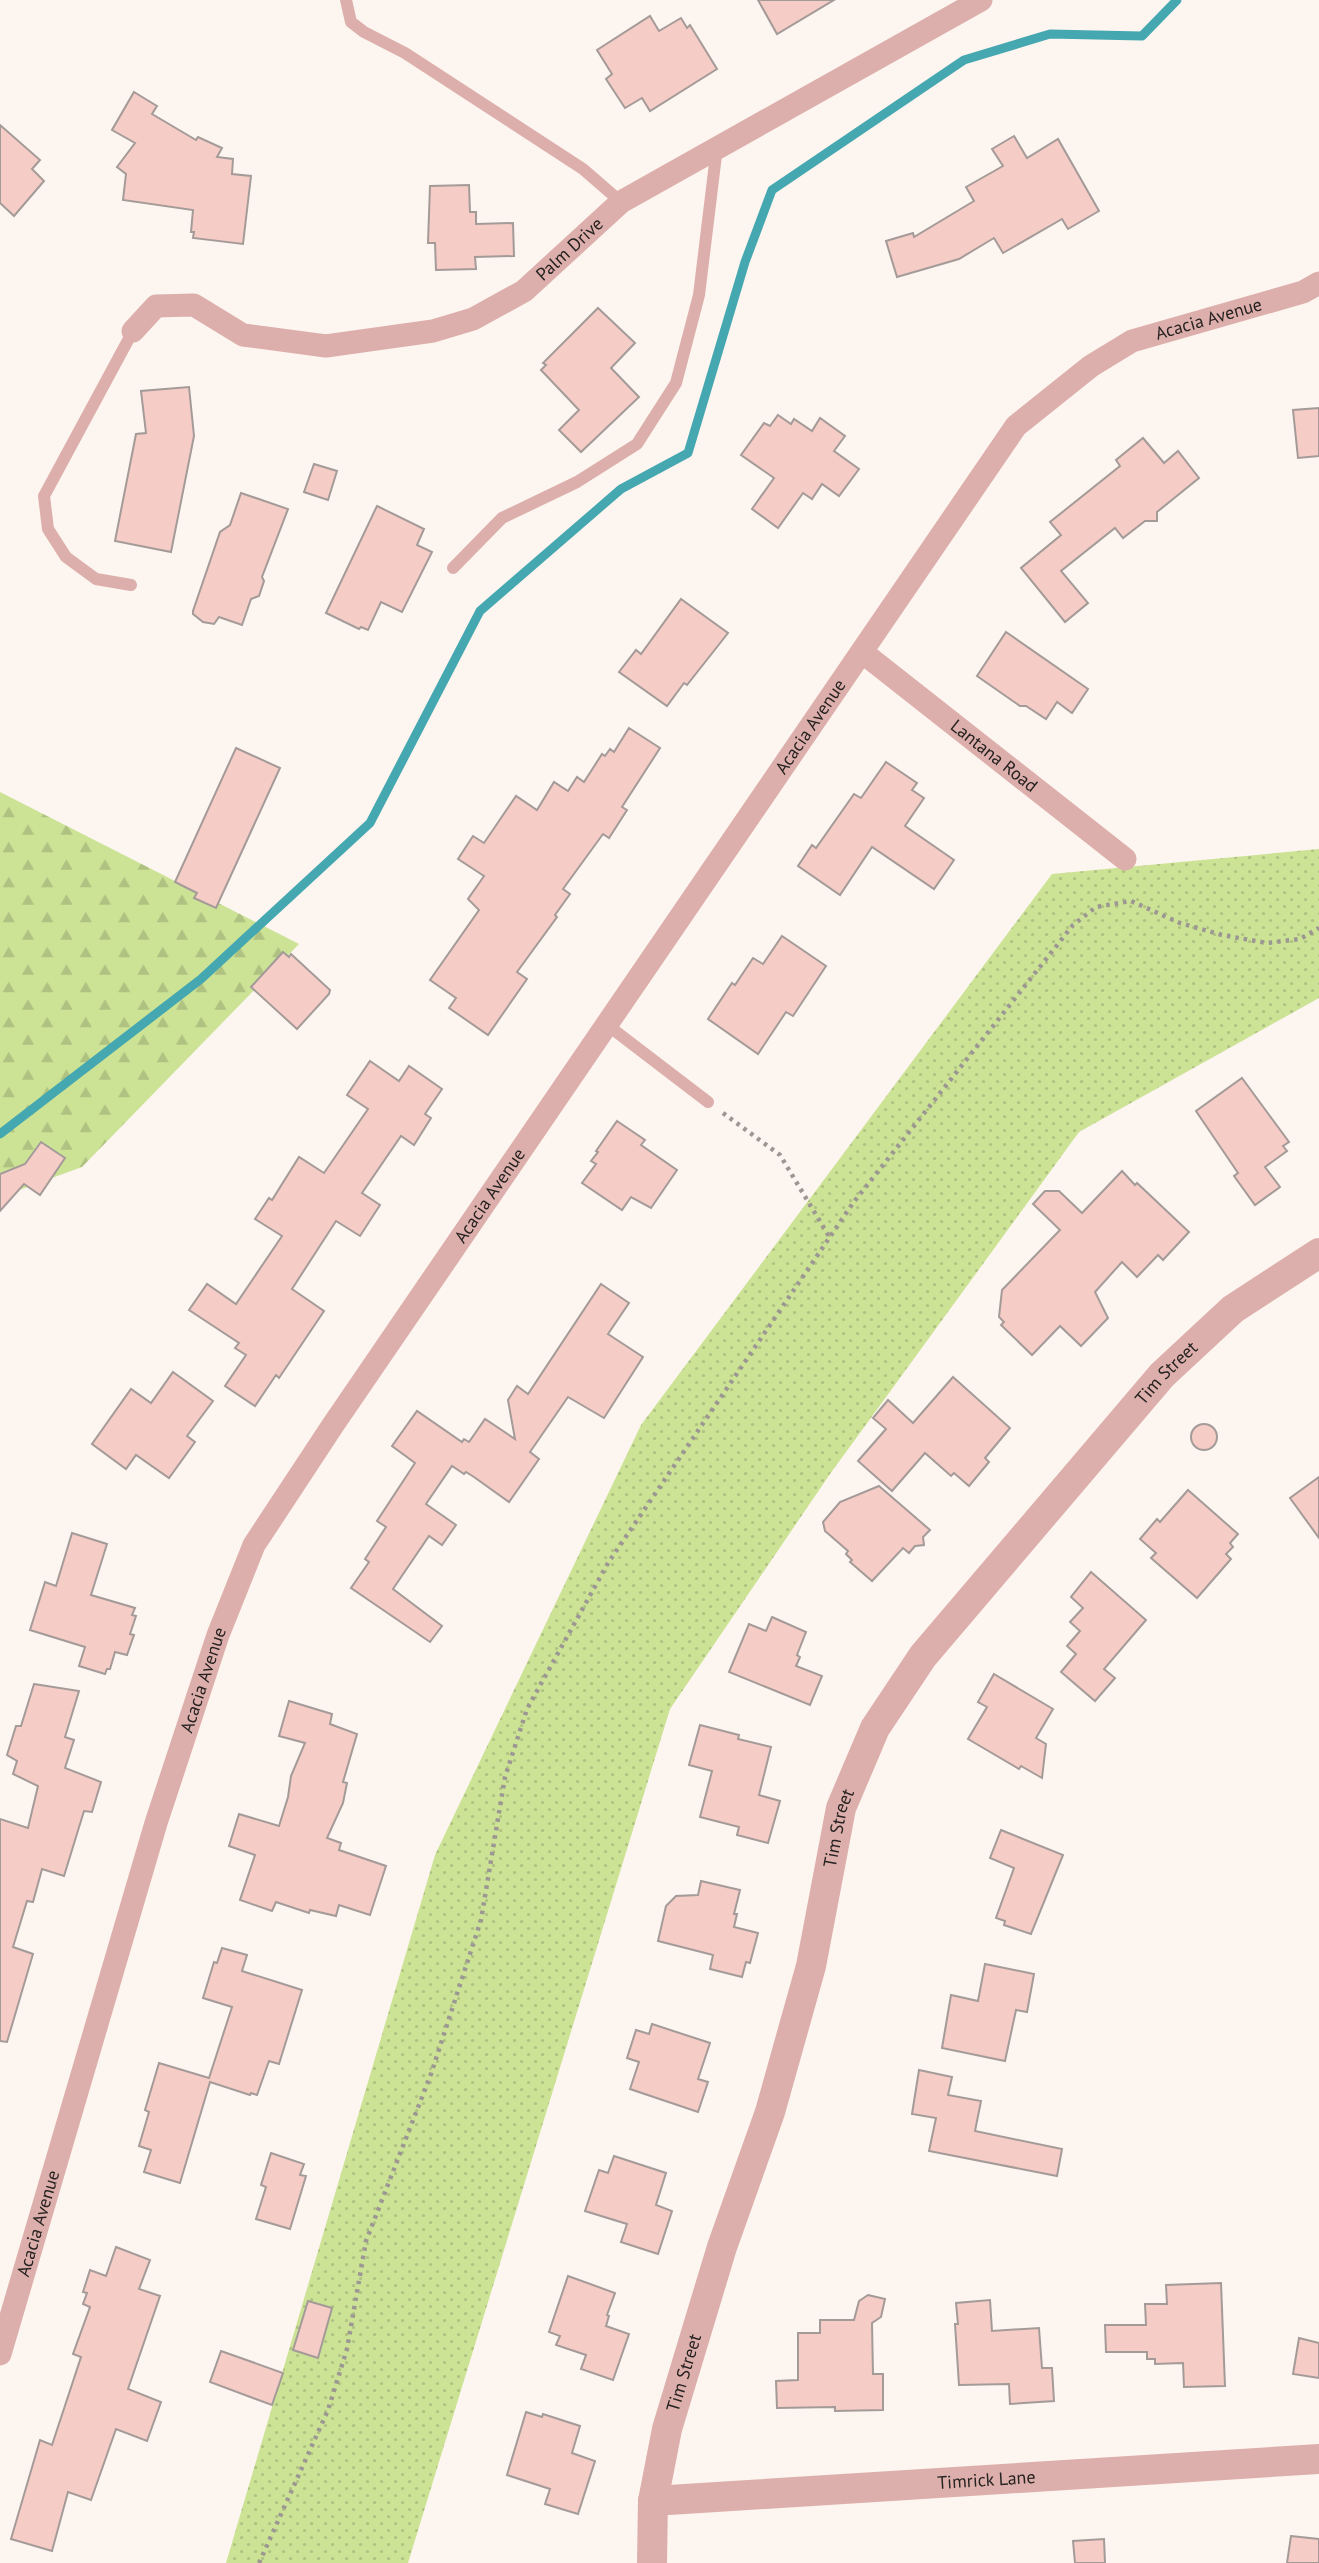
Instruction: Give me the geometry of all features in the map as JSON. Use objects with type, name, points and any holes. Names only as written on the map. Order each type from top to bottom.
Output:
[{"type":"street","name":"Palm Drive","points":[[133,331],[156,306],[194,305],[243,335],[326,346],[433,331],[473,319],[524,291],[621,202],[981,0]]},
{"type":"street","name":"Acacia Avenue","points":[[0,2354],[156,1823],[218,1635],[254,1545],[606,1024],[1016,426],[1091,366],[1132,341],[1303,292],[1319,283]]},
{"type":"street","name":"Lantana Road","points":[[862,652],[1125,859]]},
{"type":"street","name":"Tim Street","points":[[652,2563],[653,2501],[667,2430],[722,2247],[770,2112],[811,1966],[841,1808],[875,1728],[923,1657],[1162,1376],[1233,1309],[1319,1253]]},
{"type":"street","name":"Timrick Lane","points":[[653,2501],[1319,2459]]},
{"type":"lane","points":[[346,0],[351,22],[364,32],[405,53],[583,169],[621,202]]},
{"type":"lane","points":[[453,568],[502,518],[577,481],[637,444],[676,383],[699,295],[717,147]]},
{"type":"lane","points":[[131,584],[96,579],[66,557],[48,529],[44,496],[133,331]]},
{"type":"lane","points":[[606,1024],[708,1102]]},
{"type":"path","points":[[259,2563],[328,2410],[347,2349],[366,2241],[431,2074],[481,1920],[505,1777],[527,1709],[608,1563],[862,1192],[1073,925],[1096,907],[1131,901],[1180,923],[1222,935],[1267,943],[1300,939],[1319,928]]},
{"type":"path","points":[[708,1102],[780,1155],[830,1238]]},
{"type":"green space","points":[[0,792],[299,944],[82,1167],[0,1197]]},
{"type":"green space","points":[[1319,849],[1319,998],[1079,1132],[830,1474],[670,1709],[408,2563],[226,2563],[435,1855],[641,1425],[1052,874]]},
{"type":"building","points":[[758,0],[834,0],[777,34]]},
{"type":"building","points":[[650,16],[659,31],[681,18],[687,28],[690,25],[717,69],[650,111],[642,98],[625,108],[606,79],[612,74],[597,50]]},
{"type":"building","points":[[134,92],[157,106],[152,114],[196,140],[198,137],[222,148],[217,157],[233,159],[232,174],[251,176],[243,244],[193,238],[193,210],[123,200],[126,174],[117,167],[135,143],[112,130]]},
{"type":"building","points":[[0,125],[40,160],[32,169],[44,181],[14,216],[0,203]]},
{"type":"building","points":[[1014,136],[1027,158],[1058,139],[1099,211],[1068,229],[1062,219],[1003,253],[994,238],[959,259],[897,277],[886,241],[913,233],[914,237],[974,201],[966,187],[1003,166],[992,149]]},
{"type":"building","points":[[469,185],[470,212],[476,212],[476,224],[513,223],[514,256],[475,257],[476,269],[436,270],[435,243],[428,243],[430,186]]},
{"type":"building","points":[[598,308],[635,343],[611,368],[639,397],[581,452],[559,430],[579,410],[541,370],[546,365],[543,363]]},
{"type":"building","points":[[189,387],[194,436],[171,552],[115,541],[136,434],[146,433],[141,391]]},
{"type":"building","points":[[1319,408],[1319,456],[1298,458],[1293,410]]},
{"type":"building","points":[[778,415],[791,424],[794,419],[812,431],[820,418],[845,436],[834,451],[859,469],[839,496],[822,484],[812,499],[803,493],[778,528],[752,509],[774,478],[741,455],[764,423],[770,426]]},
{"type":"building","points":[[1143,438],[1164,463],[1178,451],[1199,478],[1157,512],[1157,521],[1145,521],[1123,538],[1115,528],[1061,571],[1088,603],[1065,622],[1021,568],[1061,535],[1050,522],[1120,466],[1116,460]]},
{"type":"building","points":[[314,464],[337,471],[328,500],[304,492]]},
{"type":"building","points":[[241,493],[288,509],[262,577],[264,581],[259,596],[251,599],[242,625],[219,617],[214,624],[203,622],[193,611],[220,532],[230,525]]},
{"type":"building","points":[[377,506],[424,529],[417,545],[432,552],[402,612],[381,602],[368,630],[361,627],[359,629],[326,613]]},
{"type":"building","points":[[681,599],[728,633],[667,706],[619,672],[636,650],[641,654]]},
{"type":"building","points":[[1006,632],[1088,689],[1072,713],[1057,702],[1046,719],[1026,706],[1020,706],[977,676]]},
{"type":"building","points":[[629,728],[660,748],[622,807],[627,810],[609,838],[603,834],[563,889],[570,894],[555,915],[557,917],[517,972],[527,979],[488,1035],[449,1008],[456,998],[430,980],[479,910],[468,899],[484,876],[458,859],[473,836],[484,843],[516,796],[537,810],[554,782],[568,791],[577,777],[584,782],[602,754],[605,756],[610,749],[614,752]]},
{"type":"building","points":[[236,748],[280,768],[216,908],[194,898],[197,893],[175,882]]},
{"type":"building","points":[[886,762],[917,783],[912,790],[924,798],[905,826],[954,860],[934,889],[872,847],[840,895],[798,866],[812,845],[816,848],[854,794],[861,798]]},
{"type":"building","points":[[782,936],[826,966],[793,1016],[786,1012],[758,1054],[708,1019],[753,958],[763,964]]},
{"type":"building","points":[[283,952],[289,957],[291,954],[330,990],[297,1029],[251,987]]},
{"type":"building","points":[[370,1061],[399,1081],[409,1066],[442,1089],[425,1114],[431,1118],[414,1145],[401,1136],[362,1193],[380,1205],[360,1236],[336,1221],[292,1289],[324,1311],[279,1378],[276,1375],[255,1406],[225,1386],[246,1355],[235,1348],[239,1343],[189,1310],[207,1284],[236,1304],[282,1236],[255,1219],[269,1198],[272,1200],[299,1157],[324,1173],[368,1109],[347,1095]]},
{"type":"building","points":[[1242,1078],[1289,1142],[1283,1146],[1287,1151],[1265,1167],[1280,1187],[1255,1205],[1234,1176],[1238,1173],[1196,1111]]},
{"type":"building","points":[[617,1121],[645,1140],[641,1145],[677,1170],[651,1208],[631,1197],[622,1210],[582,1183],[596,1164],[591,1161],[598,1152],[596,1151]]},
{"type":"building","points":[[41,1142],[65,1158],[40,1195],[24,1184],[0,1211],[0,1174],[25,1164]]},
{"type":"building","points":[[1122,1171],[1189,1232],[1163,1260],[1158,1255],[1137,1277],[1122,1262],[1095,1292],[1108,1318],[1081,1346],[1060,1326],[1032,1355],[1001,1325],[1004,1322],[999,1317],[1002,1290],[1060,1230],[1033,1204],[1045,1191],[1059,1191],[1082,1213]]},
{"type":"building","points":[[601,1284],[629,1303],[608,1334],[643,1357],[604,1418],[568,1397],[530,1452],[539,1459],[509,1502],[474,1477],[452,1466],[426,1504],[456,1525],[442,1545],[429,1536],[393,1589],[442,1626],[430,1642],[351,1588],[369,1562],[365,1559],[386,1527],[377,1521],[415,1463],[392,1446],[417,1411],[462,1442],[464,1439],[469,1442],[485,1419],[515,1439],[508,1400],[517,1386],[528,1394]]},
{"type":"building","points":[[173,1372],[213,1401],[187,1436],[195,1442],[169,1478],[136,1455],[126,1469],[92,1444],[131,1389],[151,1403]]},
{"type":"building","points":[[953,1377],[1010,1428],[985,1458],[989,1462],[969,1486],[954,1473],[951,1476],[925,1453],[892,1491],[858,1461],[886,1429],[873,1418],[888,1400],[913,1423]]},
{"type":"building","points":[[1204,1424],[1213,1428],[1217,1437],[1213,1446],[1204,1450],[1195,1446],[1191,1437],[1195,1428]]},
{"type":"building","points":[[1319,1477],[1319,1538],[1290,1498]]},
{"type":"building","points":[[879,1486],[930,1530],[923,1537],[924,1545],[915,1546],[909,1553],[903,1548],[872,1581],[850,1562],[852,1560],[846,1554],[848,1551],[825,1531],[823,1522],[840,1502]]},
{"type":"building","points":[[1188,1490],[1238,1534],[1230,1543],[1233,1547],[1226,1554],[1231,1559],[1197,1598],[1151,1558],[1156,1553],[1140,1539],[1157,1519],[1160,1522]]},
{"type":"building","points":[[72,1533],[107,1544],[91,1595],[135,1608],[132,1615],[136,1616],[130,1634],[134,1635],[127,1655],[115,1652],[110,1669],[107,1669],[105,1674],[79,1666],[85,1647],[30,1630],[45,1582],[56,1586]]},
{"type":"building","points":[[1091,1572],[1146,1620],[1104,1669],[1115,1678],[1095,1701],[1061,1672],[1076,1654],[1067,1646],[1080,1631],[1070,1622],[1083,1608],[1071,1597]]},
{"type":"building","points":[[772,1617],[806,1632],[797,1655],[800,1657],[796,1666],[822,1676],[810,1705],[729,1672],[749,1624],[766,1631]]},
{"type":"building","points":[[994,1674],[1053,1709],[1036,1738],[1046,1744],[1042,1778],[1021,1766],[1019,1769],[968,1739],[987,1707],[978,1702]]},
{"type":"building","points":[[34,1684],[79,1691],[65,1737],[74,1740],[65,1768],[101,1782],[92,1812],[84,1811],[64,1876],[42,1869],[33,1902],[27,1901],[13,1947],[33,1954],[7,2042],[0,2041],[0,1819],[28,1828],[38,1786],[13,1774],[17,1761],[7,1755],[16,1726],[21,1726]]},
{"type":"building","points":[[289,1701],[332,1714],[330,1724],[357,1734],[343,1782],[347,1783],[343,1803],[327,1838],[341,1843],[339,1850],[386,1866],[370,1915],[339,1905],[336,1916],[310,1910],[309,1913],[276,1902],[272,1911],[240,1900],[255,1855],[229,1846],[239,1814],[279,1826],[291,1776],[305,1743],[279,1736]]},
{"type":"building","points":[[700,1725],[739,1735],[738,1739],[771,1747],[759,1795],[780,1801],[768,1843],[737,1835],[739,1827],[700,1817],[712,1771],[689,1765]]},
{"type":"building","points":[[1001,1830],[1063,1855],[1031,1934],[1004,1925],[1005,1921],[996,1918],[1014,1868],[990,1858]]},
{"type":"building","points":[[701,1881],[740,1890],[734,1927],[758,1933],[750,1963],[746,1962],[742,1977],[710,1969],[713,1955],[658,1941],[666,1906],[676,1896],[698,1895]]},
{"type":"building","points":[[222,1948],[247,1955],[242,1971],[302,1990],[279,2064],[269,2061],[257,2095],[210,2082],[180,2183],[144,2172],[151,2150],[139,2146],[149,2112],[145,2110],[159,2063],[209,2078],[232,2007],[203,1998],[214,1962],[217,1963]]},
{"type":"building","points":[[985,1964],[1034,1974],[1027,2012],[1016,2010],[1005,2061],[942,2048],[951,1995],[978,2001]]},
{"type":"building","points":[[652,2024],[710,2043],[698,2079],[708,2082],[698,2112],[630,2089],[639,2062],[627,2058],[636,2030],[649,2034]]},
{"type":"building","points":[[919,2070],[952,2077],[948,2095],[981,2101],[975,2131],[1062,2149],[1057,2176],[929,2151],[936,2118],[912,2114]]},
{"type":"building","points":[[271,2153],[304,2164],[300,2175],[306,2176],[290,2229],[256,2219],[266,2187],[261,2185]]},
{"type":"building","points":[[614,2156],[666,2173],[656,2205],[672,2211],[658,2254],[621,2242],[627,2224],[585,2211],[599,2170],[608,2173]]},
{"type":"building","points":[[116,2247],[150,2260],[139,2289],[160,2296],[128,2389],[161,2402],[147,2441],[116,2429],[91,2500],[68,2492],[52,2551],[11,2539],[40,2440],[52,2445],[81,2357],[73,2354],[90,2307],[83,2304],[87,2293],[83,2292],[90,2270],[106,2276]]},
{"type":"building","points":[[568,2276],[615,2293],[606,2326],[629,2334],[613,2380],[581,2369],[586,2355],[556,2345],[560,2336],[549,2332]]},
{"type":"building","points":[[1221,2283],[1225,2386],[1184,2387],[1183,2363],[1155,2364],[1155,2359],[1147,2359],[1147,2352],[1106,2352],[1105,2325],[1146,2325],[1145,2304],[1167,2304],[1166,2285]]},
{"type":"building","points":[[868,2295],[885,2299],[881,2317],[872,2323],[873,2374],[883,2374],[883,2410],[777,2408],[776,2381],[798,2380],[798,2333],[820,2333],[820,2320],[854,2320],[859,2301]]},
{"type":"building","points":[[990,2300],[992,2331],[1039,2328],[1042,2368],[1052,2368],[1054,2401],[1010,2404],[1009,2384],[959,2385],[956,2303]]},
{"type":"building","points":[[308,2301],[332,2308],[318,2358],[293,2350]]},
{"type":"building","points":[[1299,2338],[1319,2343],[1319,2378],[1293,2374]]},
{"type":"building","points":[[221,2351],[283,2373],[272,2405],[210,2382]]},
{"type":"building","points":[[526,2412],[542,2417],[543,2414],[580,2426],[572,2453],[595,2461],[578,2514],[545,2504],[550,2489],[507,2475]]},
{"type":"building","points":[[1291,2536],[1319,2539],[1319,2563],[1287,2563]]},
{"type":"building","points":[[1104,2539],[1105,2563],[1075,2563],[1073,2541]]},
{"type":"waterway","points":[[0,1134],[201,979],[370,823],[480,611],[621,489],[688,453],[745,262],[772,190],[964,60],[1050,34],[1142,36],[1177,0]]}]
